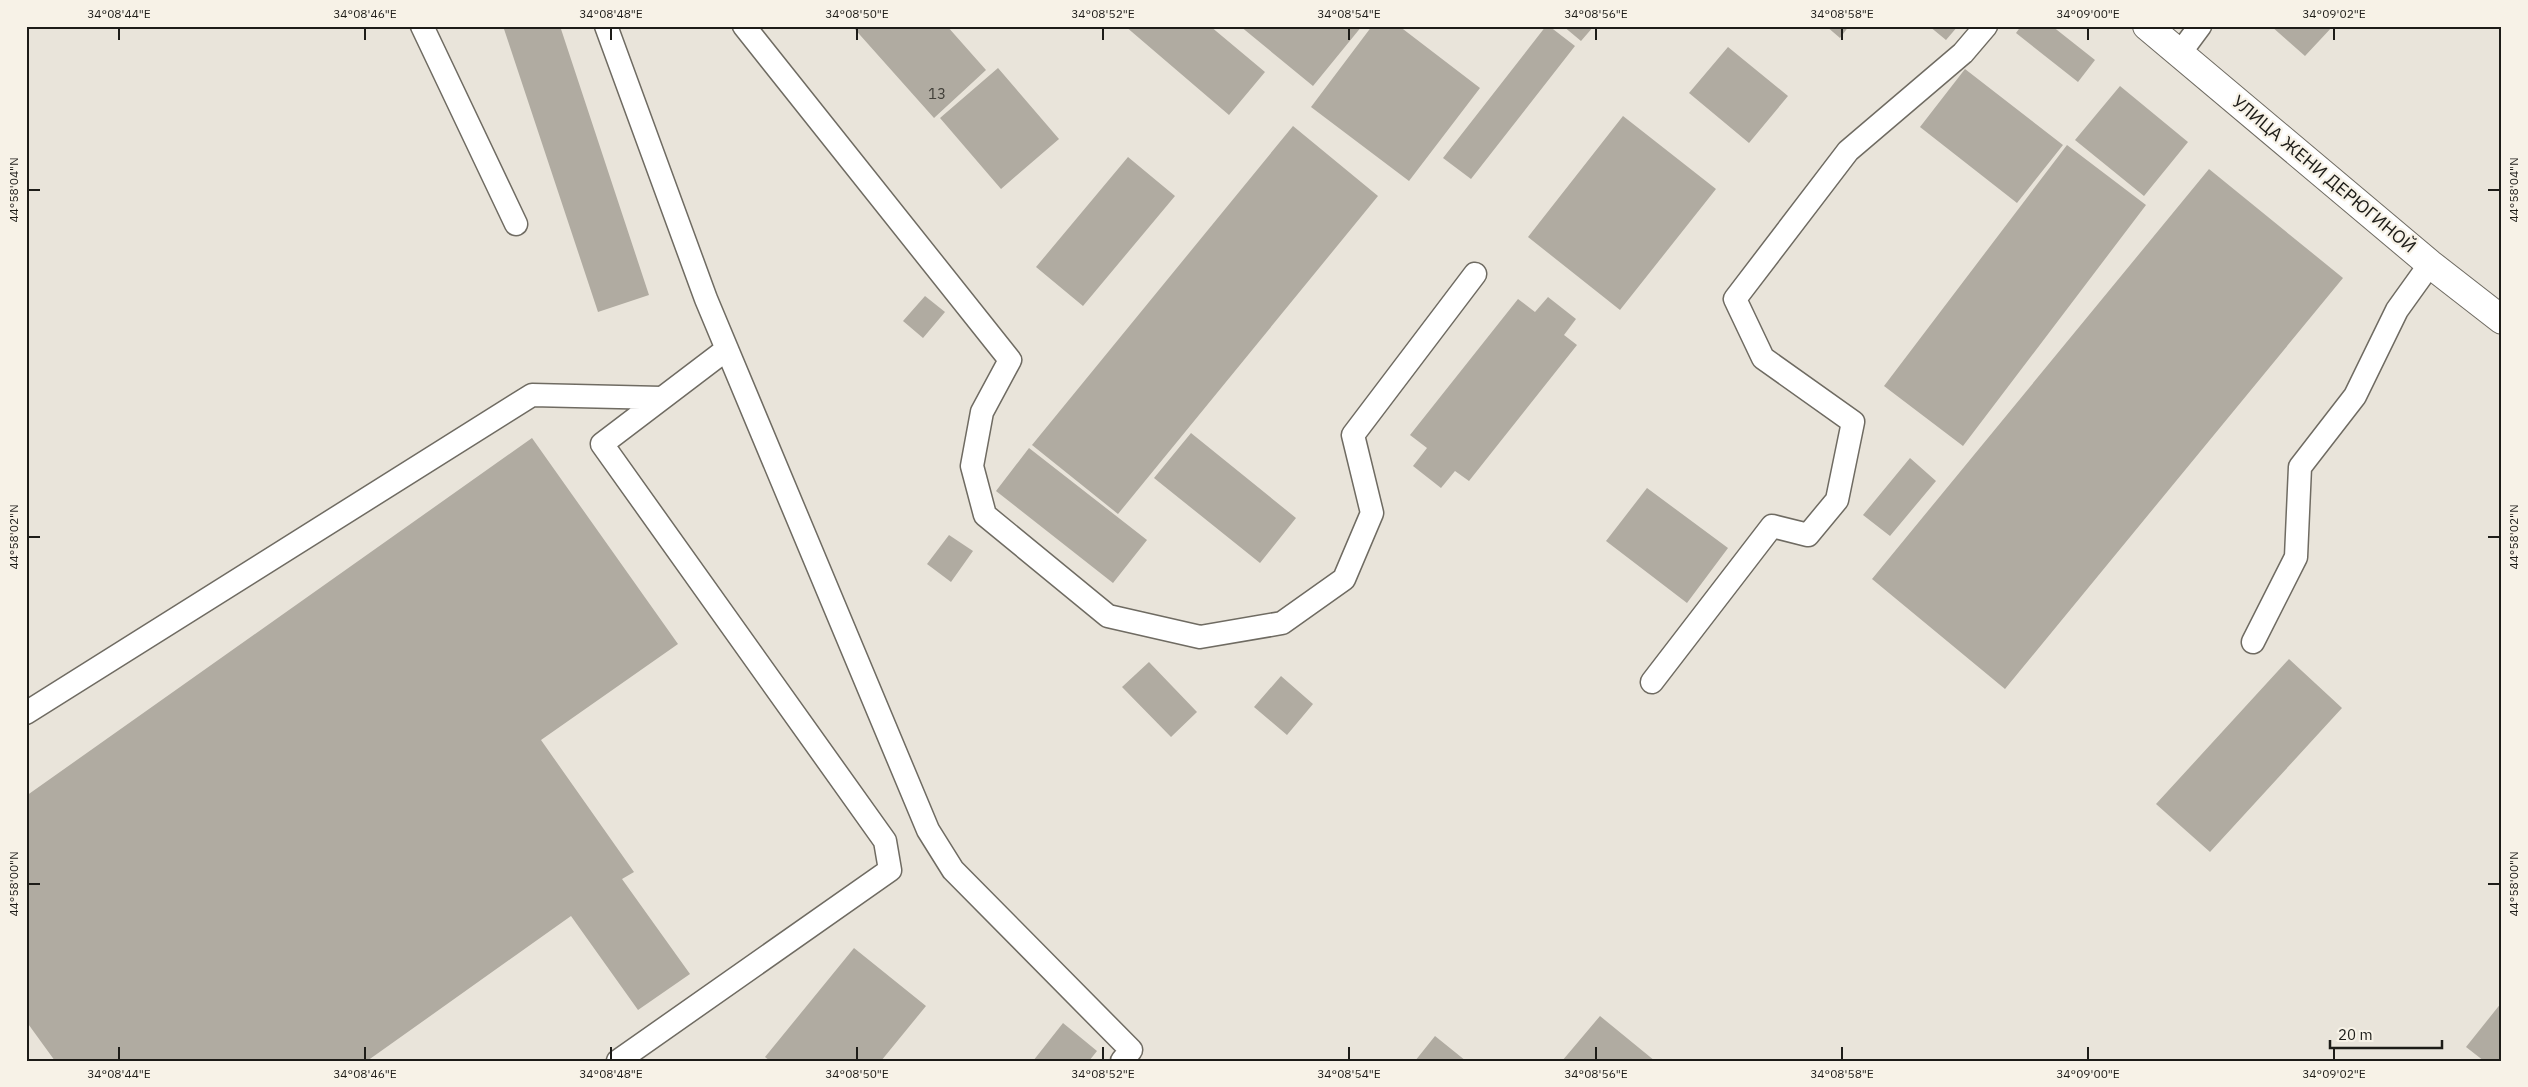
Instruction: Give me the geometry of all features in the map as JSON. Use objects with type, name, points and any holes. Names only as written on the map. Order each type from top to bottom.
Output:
[{"type":"street","name":"УЛИЦА ЖЕНИ ДЕРЮГИНОЙ","points":[[2147,26],[2430,264],[2502,320]]},
{"type":"lane","points":[[422,26],[516,224]]},
{"type":"lane","points":[[606,26],[727,349],[928,830],[953,870],[1131,1050],[1122,1061]]},
{"type":"lane","points":[[744,26],[1010,360],[982,412],[972,466],[986,515],[1108,616],[1200,637],[1282,623],[1344,580],[1372,513],[1353,435],[1475,274]]},
{"type":"lane","points":[[1652,682],[1772,526],[1808,535],[1837,500],[1853,422],[1763,358],[1735,299],[1848,151],[1963,53],[1986,26]]},
{"type":"lane","points":[[2180,53],[2200,26]]},
{"type":"lane","points":[[2253,642],[2296,557],[2300,466],[2355,396],[2398,310],[2430,264]]},
{"type":"lane","points":[[618,1061],[890,870],[885,841],[602,444],[727,349]]},
{"type":"lane","points":[[26,713],[532,395],[662,398]]},
{"type":"building","points":[[503,26],[560,26],[649,295],[598,312]]},
{"type":"building","points":[[852,26],[947,26],[986,70],[934,118]]},
{"type":"building","points":[[1125,26],[1210,26],[1265,72],[1229,115]]},
{"type":"building","points":[[1240,26],[1362,26],[1313,86]]},
{"type":"building","points":[[1372,26],[1399,26],[1480,88],[1409,181],[1311,107]]},
{"type":"building","points":[[1546,26],[1549,26],[1575,46],[1471,179],[1443,158]]},
{"type":"building","points":[[1563,26],[1594,26],[1581,41]]},
{"type":"building","points":[[1826,26],[1849,26],[1840,38]]},
{"type":"building","points":[[1929,26],[1958,26],[1946,40]]},
{"type":"building","points":[[2021,26],[2052,26],[2095,60],[2078,82],[2016,33]]},
{"type":"building","points":[[2271,26],[2333,26],[2305,56]]},
{"type":"building","points":[[1728,47],[1788,96],[1749,143],[1689,93]]},
{"type":"building","points":[[998,68],[1059,139],[1001,189],[940,118]]},
{"type":"building","points":[[1965,69],[2063,145],[2017,203],[1920,127]]},
{"type":"building","points":[[2120,86],[2188,142],[2144,196],[2075,140]]},
{"type":"building","points":[[1623,116],[1716,189],[1620,310],[1528,237]]},
{"type":"building","points":[[1293,126],[1378,196],[1118,514],[1032,445]]},
{"type":"building","points":[[2067,145],[2146,205],[1963,446],[1884,386]]},
{"type":"building","points":[[1128,157],[1175,196],[1083,306],[1036,267]]},
{"type":"building","points":[[2209,169],[2343,278],[2005,689],[1872,579]]},
{"type":"building","points":[[925,296],[945,312],[923,338],[903,321]]},
{"type":"building","points":[[1548,297],[1576,319],[1564,335],[1577,345],[1469,481],[1455,471],[1441,488],[1413,466],[1427,448],[1410,435],[1518,299],[1535,312]]},
{"type":"building","points":[[1191,433],[1296,518],[1260,563],[1154,478]]},
{"type":"building","points":[[532,438],[678,644],[541,740],[634,872],[622,879],[690,974],[638,1010],[571,916],[367,1061],[55,1061],[26,1021],[26,796]]},
{"type":"building","points":[[1029,448],[1147,540],[1113,583],[996,491]]},
{"type":"building","points":[[1910,458],[1936,481],[1890,536],[1863,515]]},
{"type":"building","points":[[1647,488],[1728,548],[1687,603],[1606,541]]},
{"type":"building","points":[[949,535],[973,551],[951,582],[927,564]]},
{"type":"building","points":[[2289,659],[2342,708],[2210,852],[2156,804]]},
{"type":"building","points":[[1149,662],[1197,712],[1171,737],[1122,687]]},
{"type":"building","points":[[1281,676],[1313,704],[1287,735],[1254,707]]},
{"type":"building","points":[[854,948],[926,1006],[881,1061],[770,1061],[765,1057]]},
{"type":"building","points":[[2502,1002],[2502,1061],[2484,1061],[2466,1047]]},
{"type":"building","points":[[1600,1016],[1655,1061],[1562,1061]]},
{"type":"building","points":[[1063,1023],[1097,1051],[1089,1061],[1033,1061]]},
{"type":"building","points":[[1435,1036],[1466,1061],[1415,1061]]}]
